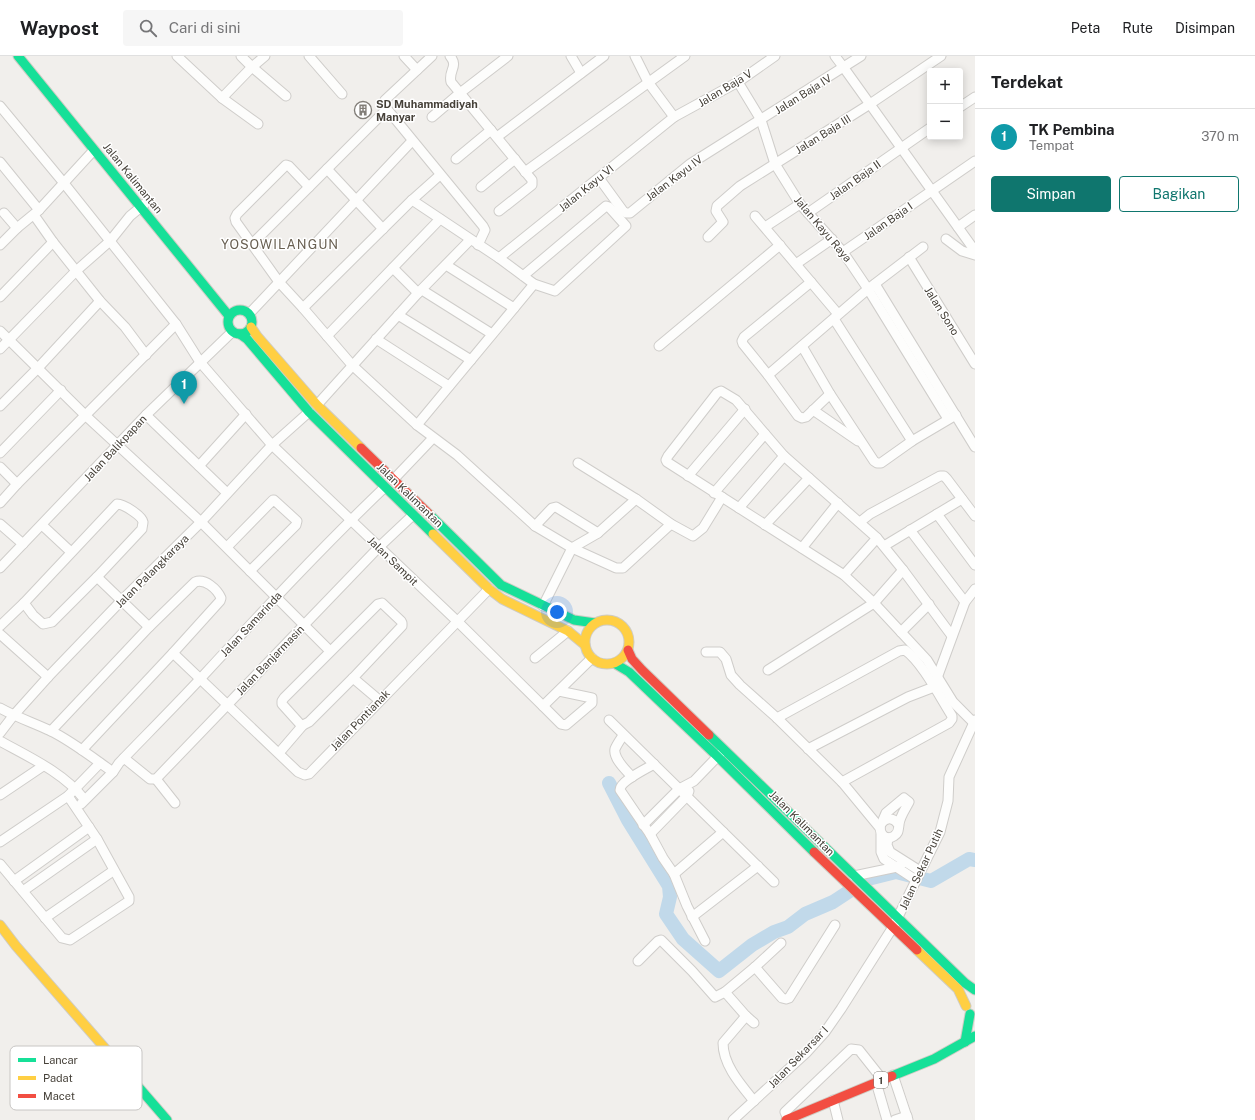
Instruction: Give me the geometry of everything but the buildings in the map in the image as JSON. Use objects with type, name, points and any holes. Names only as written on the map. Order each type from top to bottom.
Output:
[{"type":"main road","name":"Jalan Kalimantan","points":[[18,56],[61,102],[231,313]]},
{"type":"main road","name":"Jalan Kalimantan","points":[[30,56],[94,150],[144,205]]},
{"type":"main road","points":[[242,310],[250,314],[252,322],[251,327],[245,333],[236,333],[227,324],[231,313],[242,310]]},
{"type":"main road","name":"Jalan Kalimantan","points":[[251,327],[317,405],[501,585],[574,620],[595,623]]},
{"type":"main road","name":"Jalan Kalimantan","points":[[236,333],[247,339],[309,412],[489,589],[502,599],[568,631],[585,645]]},
{"type":"main road","points":[[367,469],[374,461]]},
{"type":"main road","points":[[456,556],[463,548]]},
{"type":"main road","points":[[608,619],[615,620],[626,629],[630,643],[625,656],[614,663],[606,664],[598,663],[592,658],[587,652],[585,645],[585,636],[589,629],[595,623],[608,619]]},
{"type":"main road","name":"Jalan Kalimantan","points":[[628,650],[632,659],[642,670],[867,889],[965,983],[975,990]]},
{"type":"main road","name":"Jalan Kalimantan","points":[[614,663],[629,672],[718,756],[847,883],[958,989],[970,1012]]},
{"type":"main road","points":[[0,925],[16,946],[103,1046]]},
{"type":"main road","points":[[965,1042],[970,1012],[969,998],[975,994]]},
{"type":"main road","name":"1","points":[[787,1120],[934,1058],[975,1036]]},
{"type":"main road","points":[[142,1091],[167,1120]]},
{"type":"street","points":[[178,56],[222,98],[258,124]]},
{"type":"street","points":[[241,56],[286,96]]},
{"type":"street","points":[[222,98],[252,67],[265,56]]},
{"type":"street","points":[[309,56],[342,94]]},
{"type":"street","points":[[404,56],[417,70]]},
{"type":"street","points":[[317,405],[420,291],[446,265],[484,234],[485,230],[412,141],[384,103],[385,100],[432,56]]},
{"type":"street","points":[[450,56],[454,61],[450,79],[533,183],[498,211]]},
{"type":"street","points":[[432,117],[508,56]]},
{"type":"street","points":[[571,56],[582,73]]},
{"type":"street","points":[[456,159],[582,73],[604,56]]},
{"type":"street","points":[[634,56],[648,82],[674,118]]},
{"type":"street","points":[[525,172],[685,56]]},
{"type":"street","name":"Jalan Baja V","points":[[674,118],[738,82],[775,56]]},
{"type":"street","points":[[835,56],[975,251]]},
{"type":"street","name":"Jalan Baja IV","points":[[761,120],[862,56]]},
{"type":"street","name":"Jalan Baja III","points":[[708,237],[723,222],[716,211],[717,206],[740,186],[870,104],[940,56]]},
{"type":"street","name":"Jalan Kayu Raya","points":[[738,82],[761,120],[775,164],[800,204],[844,252],[872,286],[952,417],[975,446]]},
{"type":"street","points":[[963,105],[975,97]]},
{"type":"street","name":"Jalan Sampit","points":[[0,106],[63,182],[176,324],[200,362],[272,445],[457,621],[561,724],[566,725],[592,703],[592,698],[559,691]]},
{"type":"street","points":[[252,244],[387,109]]},
{"type":"street","name":"Jalan Kayu VI","points":[[499,258],[674,118]]},
{"type":"street","name":"Jalan Kayu IV","points":[[599,178],[623,211],[630,213],[690,164],[761,120]]},
{"type":"street","name":"Jalan Baja II","points":[[808,213],[927,130]]},
{"type":"street","points":[[250,314],[412,141]]},
{"type":"street","points":[[0,245],[36,212],[94,150]]},
{"type":"street","points":[[481,187],[515,159]]},
{"type":"street","name":"Jalan Baja I","points":[[844,252],[975,161]]},
{"type":"street","points":[[0,162],[36,212],[53,242],[100,301],[125,327],[146,355]]},
{"type":"street","points":[[309,187],[289,166],[286,165],[237,214],[235,218],[236,222],[279,282],[352,365],[417,425],[457,455],[535,526],[572,548],[616,568],[623,568],[672,524]]},
{"type":"street","points":[[327,168],[383,229]]},
{"type":"street","points":[[303,308],[412,200],[440,175]]},
{"type":"street","points":[[412,200],[499,258],[523,276],[534,284],[554,291],[556,291],[626,226],[606,206],[523,276]]},
{"type":"street","points":[[765,227],[800,204]]},
{"type":"street","points":[[0,348],[76,271],[110,241],[130,216],[144,205]]},
{"type":"street","points":[[4,212],[17,228]]},
{"type":"street","points":[[958,227],[975,215]]},
{"type":"street","points":[[755,216],[811,282],[836,316],[912,441]]},
{"type":"street","points":[[327,336],[440,219]]},
{"type":"street","points":[[796,264],[832,239]]},
{"type":"street","points":[[946,239],[962,251],[975,255]]},
{"type":"street","points":[[0,297],[53,242]]},
{"type":"street","points":[[659,346],[780,245]]},
{"type":"street","points":[[768,375],[872,286],[923,246]]},
{"type":"street","name":"Jalan Sono","points":[[909,258],[975,364]]},
{"type":"street","points":[[446,265],[514,308]]},
{"type":"street","points":[[393,268],[420,291],[492,334]]},
{"type":"street","points":[[811,282],[742,341],[798,416],[802,418],[806,417],[830,394]]},
{"type":"street","points":[[417,425],[534,284]]},
{"type":"street","points":[[0,406],[38,368],[100,301]]},
{"type":"street","points":[[398,315],[471,360]]},
{"type":"street","points":[[0,502],[176,324]]},
{"type":"street","points":[[0,331],[86,416],[227,547],[330,651]]},
{"type":"street","name":"Jalan Balikpapan","points":[[0,568],[146,415],[200,362],[236,333]]},
{"type":"street","points":[[376,339],[449,386]]},
{"type":"street","points":[[802,346],[830,394],[874,461],[877,463],[881,462],[952,417]]},
{"type":"street","points":[[0,453],[61,390]]},
{"type":"street","points":[[842,782],[949,722],[952,719],[952,716],[927,660],[874,603],[844,575],[667,462],[666,460],[717,393],[721,391],[725,392],[736,400],[784,456],[877,538],[952,636]]},
{"type":"street","points":[[688,476],[745,409]]},
{"type":"street","points":[[813,410],[862,443]]},
{"type":"street","name":"Jalan Palangkaraya","points":[[0,733],[13,716],[121,601],[201,522],[272,445],[309,412]]},
{"type":"street","points":[[199,466],[246,414]]},
{"type":"street","points":[[146,415],[228,493]]},
{"type":"street","points":[[578,464],[693,536],[703,528],[718,495],[766,434]]},
{"type":"street","points":[[393,480],[433,438]]},
{"type":"street","points":[[739,508],[784,456]]},
{"type":"street","points":[[0,467],[17,484]]},
{"type":"street","points":[[860,522],[870,514],[940,476],[944,476],[947,479],[975,516]]},
{"type":"street","points":[[765,525],[808,478]]},
{"type":"street","name":"Jalan Samarinda","points":[[77,810],[84,799],[113,772],[122,760],[200,679],[275,597],[350,520],[385,487]]},
{"type":"street","points":[[543,606],[572,548],[598,533],[636,499]]},
{"type":"street","points":[[884,546],[962,499]]},
{"type":"street","points":[[227,547],[273,500],[297,522],[296,525],[250,571]]},
{"type":"street","points":[[802,548],[838,503]]},
{"type":"street","points":[[0,626],[24,603],[118,504],[124,506],[141,518],[143,523],[142,528],[97,577],[52,622],[43,624],[33,615],[24,603]]},
{"type":"street","points":[[535,526],[552,508],[556,507],[598,533]]},
{"type":"street","points":[[937,514],[975,565]]},
{"type":"street","name":"Jalan Banjarmasin","points":[[156,779],[379,547],[414,515]]},
{"type":"street","points":[[0,524],[23,544]]},
{"type":"street","points":[[42,525],[71,552]]},
{"type":"street","points":[[910,530],[965,602]]},
{"type":"street","points":[[844,575],[877,538]]},
{"type":"street","points":[[768,670],[874,603],[903,570]]},
{"type":"street","points":[[97,577],[149,627]]},
{"type":"street","points":[[51,731],[149,627],[195,582],[200,580],[206,582],[219,593],[221,598],[220,601],[82,750]]},
{"type":"street","name":"Jalan Pontianak","points":[[173,653],[298,772],[305,775],[309,774],[379,700],[489,589]]},
{"type":"street","points":[[808,749],[936,683],[965,602],[975,589]]},
{"type":"street","points":[[279,753],[303,725],[309,722],[353,678],[402,626],[401,621],[382,603],[378,604],[330,651],[282,701],[282,704],[300,724],[303,725]]},
{"type":"street","points":[[901,632],[928,604]]},
{"type":"street","points":[[535,658],[568,631]]},
{"type":"street","points":[[0,634],[48,678]]},
{"type":"street","points":[[777,718],[899,651],[905,650],[910,653],[953,702],[974,722]]},
{"type":"street","points":[[706,652],[720,652],[726,659],[731,675],[740,685],[777,718],[842,782],[883,830],[893,837],[897,834],[899,829],[898,824],[909,802],[904,798],[886,813],[883,830],[888,849],[901,865],[918,875]]},
{"type":"street","points":[[543,706],[592,658]]},
{"type":"street","points":[[353,678],[379,700]]},
{"type":"street","points":[[0,708],[13,716],[51,731],[82,750],[113,772]]},
{"type":"street","points":[[609,720],[774,882]]},
{"type":"street","name":"Jalan Sekar Putih","points":[[893,927],[940,832],[948,801],[949,777],[974,722]]},
{"type":"street","points":[[624,735],[615,750],[619,761],[632,777]]},
{"type":"street","points":[[0,741],[43,766],[75,788],[84,799]]},
{"type":"street","points":[[0,752],[8,746]]},
{"type":"street","points":[[643,825],[680,789],[694,781],[724,749]]},
{"type":"street","points":[[122,760],[150,779],[156,779],[175,804]]},
{"type":"street","points":[[0,842],[68,796],[100,763]]},
{"type":"street","points":[[654,764],[622,784],[620,790],[650,834],[663,858],[674,874],[692,917],[705,941]]},
{"type":"street","points":[[0,795],[43,766]]},
{"type":"street","points":[[650,834],[687,796],[694,781]]},
{"type":"street","points":[[0,864],[62,938],[70,940],[129,900],[129,897],[113,871],[97,840],[68,796]]},
{"type":"street","points":[[883,830],[887,818],[892,818],[898,824]]},
{"type":"street","points":[[14,881],[89,827]]},
{"type":"street","points":[[674,874],[723,832]]},
{"type":"street","points":[[23,891],[97,840]]},
{"type":"street","points":[[855,877],[901,865]]},
{"type":"street","points":[[692,917],[758,866]]},
{"type":"street","points":[[45,918],[113,871]]},
{"type":"street","points":[[755,967],[782,998],[789,998],[835,925]]},
{"type":"street","name":"Jalan Sekarsar I","points":[[733,1120],[800,1058],[825,1032],[893,927]]},
{"type":"street","points":[[638,961],[658,941],[661,940],[715,997],[725,992],[781,943]]},
{"type":"street","points":[[725,992],[754,1023]]},
{"type":"street","points":[[746,1016],[723,1042],[723,1050],[725,1058],[741,1085],[754,1101]]},
{"type":"street","points":[[787,1120],[785,1112],[851,1049],[859,1050],[879,1080],[887,1120]]},
{"type":"street","points":[[893,1075],[907,1118],[894,1120]]},
{"type":"street","points":[[833,1100],[838,1120]]},
{"type":"waterway","points":[[609,783],[628,820],[669,886],[670,897],[666,914],[683,939],[719,971],[752,945],[774,932],[788,927],[805,914],[833,902],[868,879],[896,872],[931,881],[969,859],[975,860]]},
{"type":"traffic: fast","points":[[18,56],[229,316]]},
{"type":"traffic: fast","points":[[240,310],[249,313],[252,322],[249,331],[240,334],[231,331],[228,322],[231,313],[240,310]]},
{"type":"traffic: fast","points":[[240,334],[247,339],[309,412],[433,534]]},
{"type":"traffic: fast","points":[[430,515],[501,585],[574,620],[595,623]]},
{"type":"traffic: fast","points":[[614,663],[629,672],[814,852]]},
{"type":"traffic: fast","points":[[709,735],[965,983],[975,990]]},
{"type":"traffic: fast","points":[[965,1042],[970,1014]]},
{"type":"traffic: fast","points":[[892,1076],[934,1059],[975,1036]]},
{"type":"traffic: fast","points":[[142,1091],[167,1120]]},
{"type":"traffic: slow","points":[[251,327],[257,336],[317,405],[361,448]]},
{"type":"traffic: slow","points":[[433,534],[489,589],[502,599],[568,631],[585,645]]},
{"type":"traffic: slow","points":[[603,620],[611,620],[616,621],[623,626],[628,633],[629,642],[628,651],[623,658],[616,663],[603,664],[595,661],[588,654],[585,646],[585,638],[588,630],[595,623],[603,620]]},
{"type":"traffic: slow","points":[[0,925],[16,946],[103,1046]]},
{"type":"traffic: slow","points":[[917,950],[958,989],[966,1006]]},
{"type":"traffic: jam","points":[[361,448],[430,515]]},
{"type":"traffic: jam","points":[[628,650],[632,659],[642,670],[709,735]]},
{"type":"traffic: jam","points":[[814,852],[917,950]]},
{"type":"traffic: jam","points":[[786,1120],[892,1076]]},
{"type":"place","name":"SD Muhammadiyah Manyar","points":[[363,110]]},
{"type":"place","name":"TK Pembina","points":[[184,404]]},
{"type":"district","name":"YOSOWILANGUN","points":[[280,244]]}]
